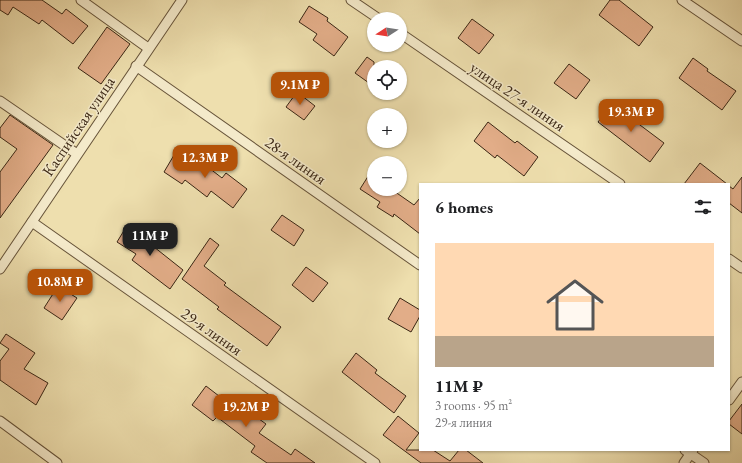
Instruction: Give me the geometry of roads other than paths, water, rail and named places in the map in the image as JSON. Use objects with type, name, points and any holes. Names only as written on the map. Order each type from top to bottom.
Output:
[{"type":"street","points":[[81,0],[148,48]]},
{"type":"street","name":"Каспийская улица","points":[[1,264],[32,222],[148,48],[182,0]]},
{"type":"street","points":[[352,0],[369,12]]},
{"type":"street","points":[[682,0],[742,41]]},
{"type":"street","name":"улица 27-я линия","points":[[407,38],[619,183]]},
{"type":"street","name":"28-я линия","points":[[136,66],[419,264]]},
{"type":"street","points":[[0,101],[77,154]]},
{"type":"street","name":"29-я линия","points":[[32,222],[375,463]]},
{"type":"street","points":[[730,260],[742,268]]},
{"type":"street","points":[[730,399],[742,382]]},
{"type":"street","points":[[0,421],[57,463]]},
{"type":"street","points":[[684,463],[689,451],[704,463]]}]
